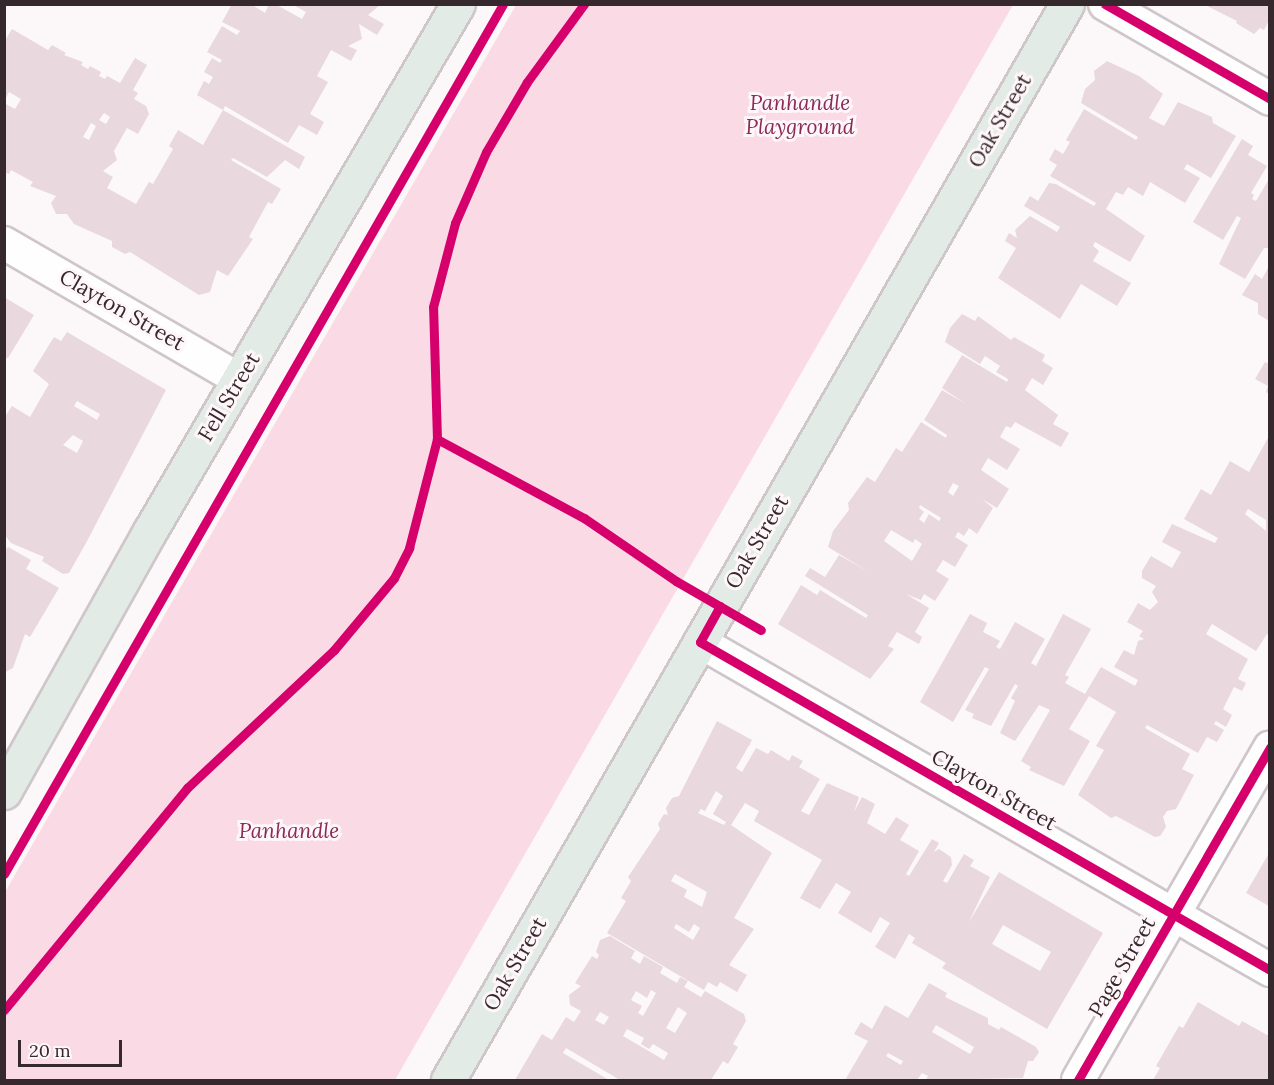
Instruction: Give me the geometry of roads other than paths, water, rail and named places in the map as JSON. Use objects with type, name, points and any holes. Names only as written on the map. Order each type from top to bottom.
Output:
[{"type":"main road","name":"Fell Street","points":[[4,792],[239,379],[458,4]]},
{"type":"main road","name":"Oak Street","points":[[448,1080],[1066,4]]},
{"type":"street","points":[[1105,4],[1269,99]]},
{"type":"street","name":"Clayton Street","points":[[4,243],[239,379]]},
{"type":"street","name":"Clayton Street","points":[[700,642],[1269,970]]},
{"type":"street","name":"Page Street","points":[[1078,1080],[1269,747]]},
{"type":"park label","name":"Panhandle Playground","points":[[800,115]]},
{"type":"park label","name":"Panhandle","points":[[289,831]]}]
